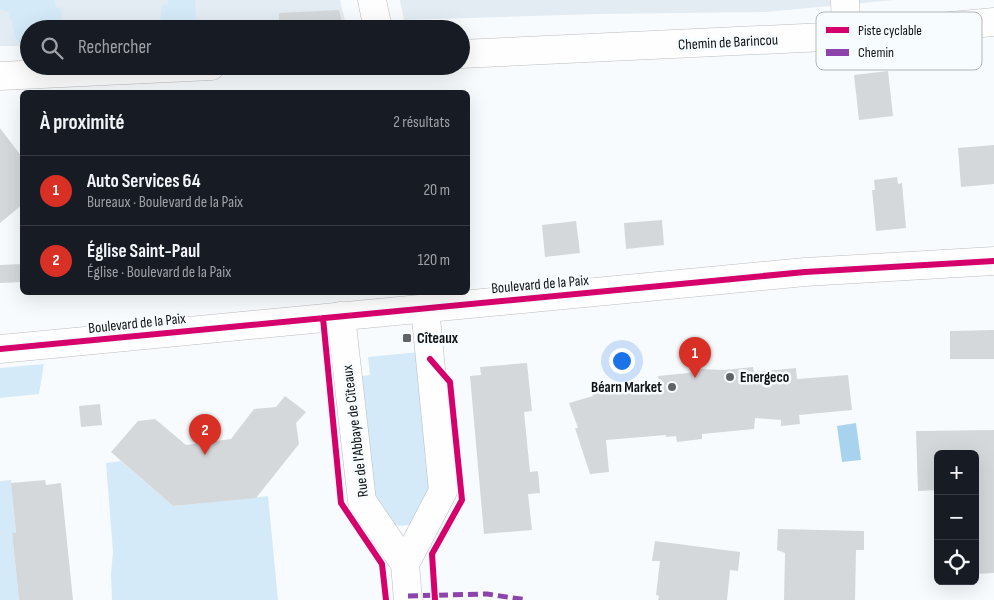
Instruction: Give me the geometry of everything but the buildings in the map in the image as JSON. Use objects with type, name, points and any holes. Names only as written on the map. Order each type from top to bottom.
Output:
[{"type":"street","points":[[372,0],[376,20]]},
{"type":"street","name":"Chemin de Barincou","points":[[470,54],[816,37]]},
{"type":"street","points":[[0,76],[21,75]]},
{"type":"street","name":"Boulevard de la Paix","points":[[0,349],[805,272],[994,261]]},
{"type":"street","points":[[405,564],[443,491],[425,308]]},
{"type":"street","name":"Rue de l'Abbaye de Cîteaux","points":[[342,316],[362,501],[405,564],[408,600]]},
{"type":"shaded area","points":[[0,0],[340,0],[345,20],[20,20],[20,46],[0,46]]},
{"type":"shaded area","points":[[0,0],[55,0],[56,7],[61,9],[62,20],[20,20],[20,42],[16,39],[8,12],[0,9]]},
{"type":"shaded area","points":[[168,0],[195,0],[196,20],[160,20],[162,5],[168,4]]},
{"type":"shaded area","points":[[400,0],[894,0],[766,12],[596,14],[404,20]]},
{"type":"shaded area","points":[[419,352],[433,488],[415,523],[399,526],[377,516],[355,377],[370,375],[368,357]]},
{"type":"shaded area","points":[[44,364],[39,394],[0,398],[0,368]]},
{"type":"shaded area","points":[[121,461],[173,506],[268,496],[278,600],[112,600],[111,574],[113,552],[106,463]]},
{"type":"shaded area","points":[[11,480],[16,533],[12,533],[19,600],[0,600],[0,481]]},
{"type":"water","points":[[856,423],[861,460],[842,462],[837,426]]},
{"type":"marked path","points":[[408,596],[487,594],[527,600]]},
{"type":"cycle path","points":[[0,349],[805,272],[994,261]]},
{"type":"cycle path","points":[[323,318],[341,503],[382,564],[386,600]]},
{"type":"cycle path","points":[[430,359],[450,382],[462,500],[432,554],[435,600]]},
{"type":"place","name":"Cîteaux","points":[[407,338]]},
{"type":"place","name":"Energeco","points":[[730,377]]},
{"type":"place","name":"Auto Services 64","points":[[695,378]]},
{"type":"place","name":"Béarn Market","points":[[672,387]]},
{"type":"place","name":"Église Saint-Paul","points":[[205,455]]}]
